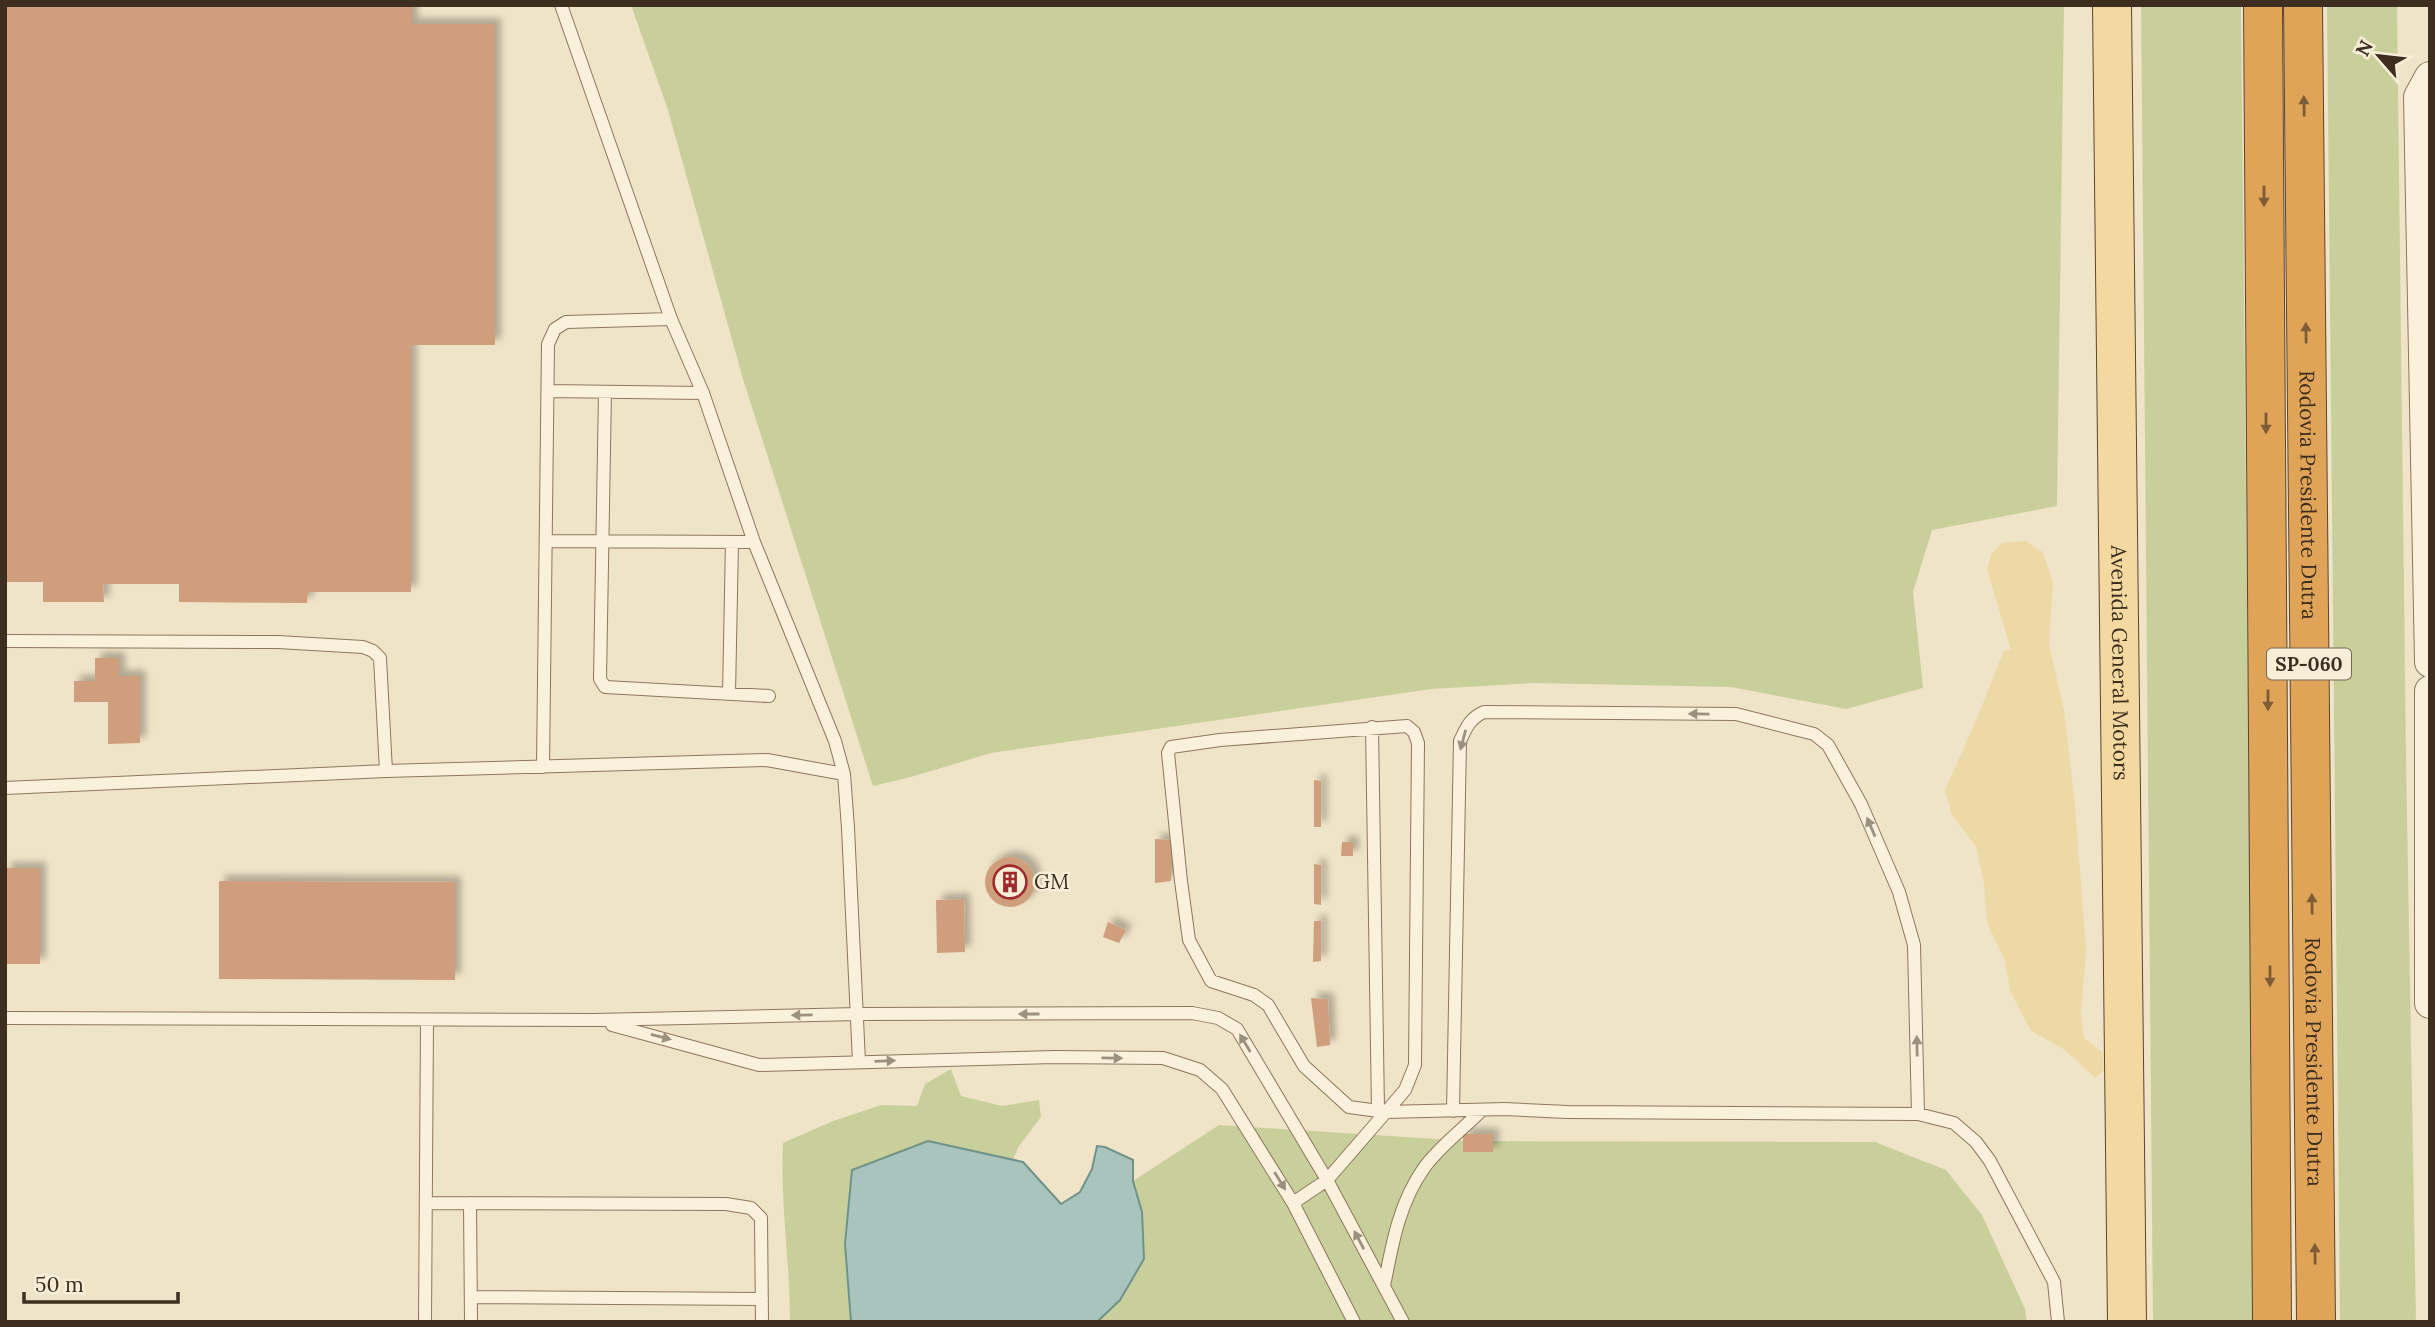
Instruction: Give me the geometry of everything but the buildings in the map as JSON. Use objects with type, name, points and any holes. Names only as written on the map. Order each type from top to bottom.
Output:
[{"type":"highway","name":"Rodovia Presidente Dutra","points":[[2263,5],[2273,1322]]},
{"type":"highway","name":"Rodovia Presidente Dutra","points":[[2303,5],[2316,1322]]},
{"type":"main road","name":"Avenida General Motors","points":[[2112,5],[2127,1322]]},
{"type":"street","points":[[2429,77],[2419,97],[2425,255],[2430,662]]},
{"type":"street","points":[[2430,691],[2430,1003]]},
{"type":"lane","points":[[561,5],[671,319],[703,393],[754,542],[835,741],[844,774],[859,1062]]},
{"type":"lane","points":[[543,767],[548,344],[555,329],[566,322],[671,319]]},
{"type":"lane","points":[[548,391],[703,393]]},
{"type":"lane","points":[[605,392],[600,679],[605,687],[769,696]]},
{"type":"lane","points":[[546,541],[754,542]]},
{"type":"lane","points":[[729,694],[732,542]]},
{"type":"lane","points":[[5,641],[278,642],[363,647],[380,658],[386,771]]},
{"type":"lane","points":[[1452,1111],[1460,741],[1469,723],[1484,712],[1689,713],[1736,714],[1780,723],[1814,733],[1828,745],[1861,804],[1899,892],[1914,945],[1918,1114]]},
{"type":"lane","points":[[1293,1203],[1327,1180],[1382,1111],[1405,1090],[1415,1065],[1418,743],[1407,726],[1220,740],[1171,747],[1168,753],[1189,940],[1211,981],[1254,995],[1268,1005],[1304,1066],[1349,1107],[1382,1111],[1918,1114],[1954,1123],[1976,1142],[1990,1161],[2054,1282],[2058,1322]]},
{"type":"lane","points":[[1372,727],[1382,1111]]},
{"type":"lane","points":[[5,788],[386,771],[767,760],[844,774]]},
{"type":"lane","points":[[5,1018],[427,1021],[857,1014],[1192,1013],[1218,1018],[1237,1029],[1327,1180],[1404,1322]]},
{"type":"lane","points":[[595,1020],[759,1065],[1055,1057],[1163,1058],[1200,1070],[1222,1089],[1293,1203],[1354,1322]]},
{"type":"lane","points":[[425,1322],[427,1021]]},
{"type":"lane","points":[[1384,1286],[1399,1219],[1408,1194],[1425,1166],[1482,1110]]},
{"type":"lane","points":[[426,1203],[726,1204],[751,1208],[761,1218],[762,1322]]},
{"type":"lane","points":[[470,1203],[471,1322]]},
{"type":"lane","points":[[471,1297],[762,1299]]},
{"type":"green space","points":[[631,5],[2064,5],[2057,506],[1932,530],[1913,592],[1923,688],[1846,709],[1731,687],[1533,683],[1431,689],[991,753],[873,786],[743,379],[668,110]]},
{"type":"green space","points":[[2141,5],[2241,5],[2252,1322],[2153,1322]]},
{"type":"green space","points":[[2327,5],[2397,5],[2416,1322],[2340,1322]]},
{"type":"green space","points":[[951,1069],[961,1096],[1002,1106],[1039,1100],[1041,1117],[1019,1146],[1013,1159],[928,1141],[852,1170],[845,1244],[851,1322],[790,1322],[783,1143],[833,1121],[881,1105],[917,1106],[925,1084]]},
{"type":"green space","points":[[1219,1125],[1468,1141],[1875,1142],[1946,1170],[1982,1215],[2025,1309],[2027,1322],[1097,1322],[1120,1300],[1142,1212],[1133,1181]]},
{"type":"sand","points":[[2026,541],[2043,552],[2053,583],[2049,645],[2064,710],[2075,804],[2086,951],[2081,1012],[2084,1038],[2103,1053],[2104,1070],[2095,1078],[2065,1050],[2031,1031],[2010,991],[2005,960],[1987,923],[1984,883],[1976,847],[1952,815],[1945,790],[2004,650],[2011,650],[1987,569],[1991,555],[2002,543]]},
{"type":"water","points":[[928,1141],[1023,1162],[1061,1204],[1080,1192],[1092,1169],[1097,1146],[1133,1160],[1133,1181],[1142,1212],[1144,1259],[1120,1300],[1097,1322],[851,1322],[845,1244],[852,1170]]},
{"type":"place","name":"GM","points":[[1010,882]]}]
